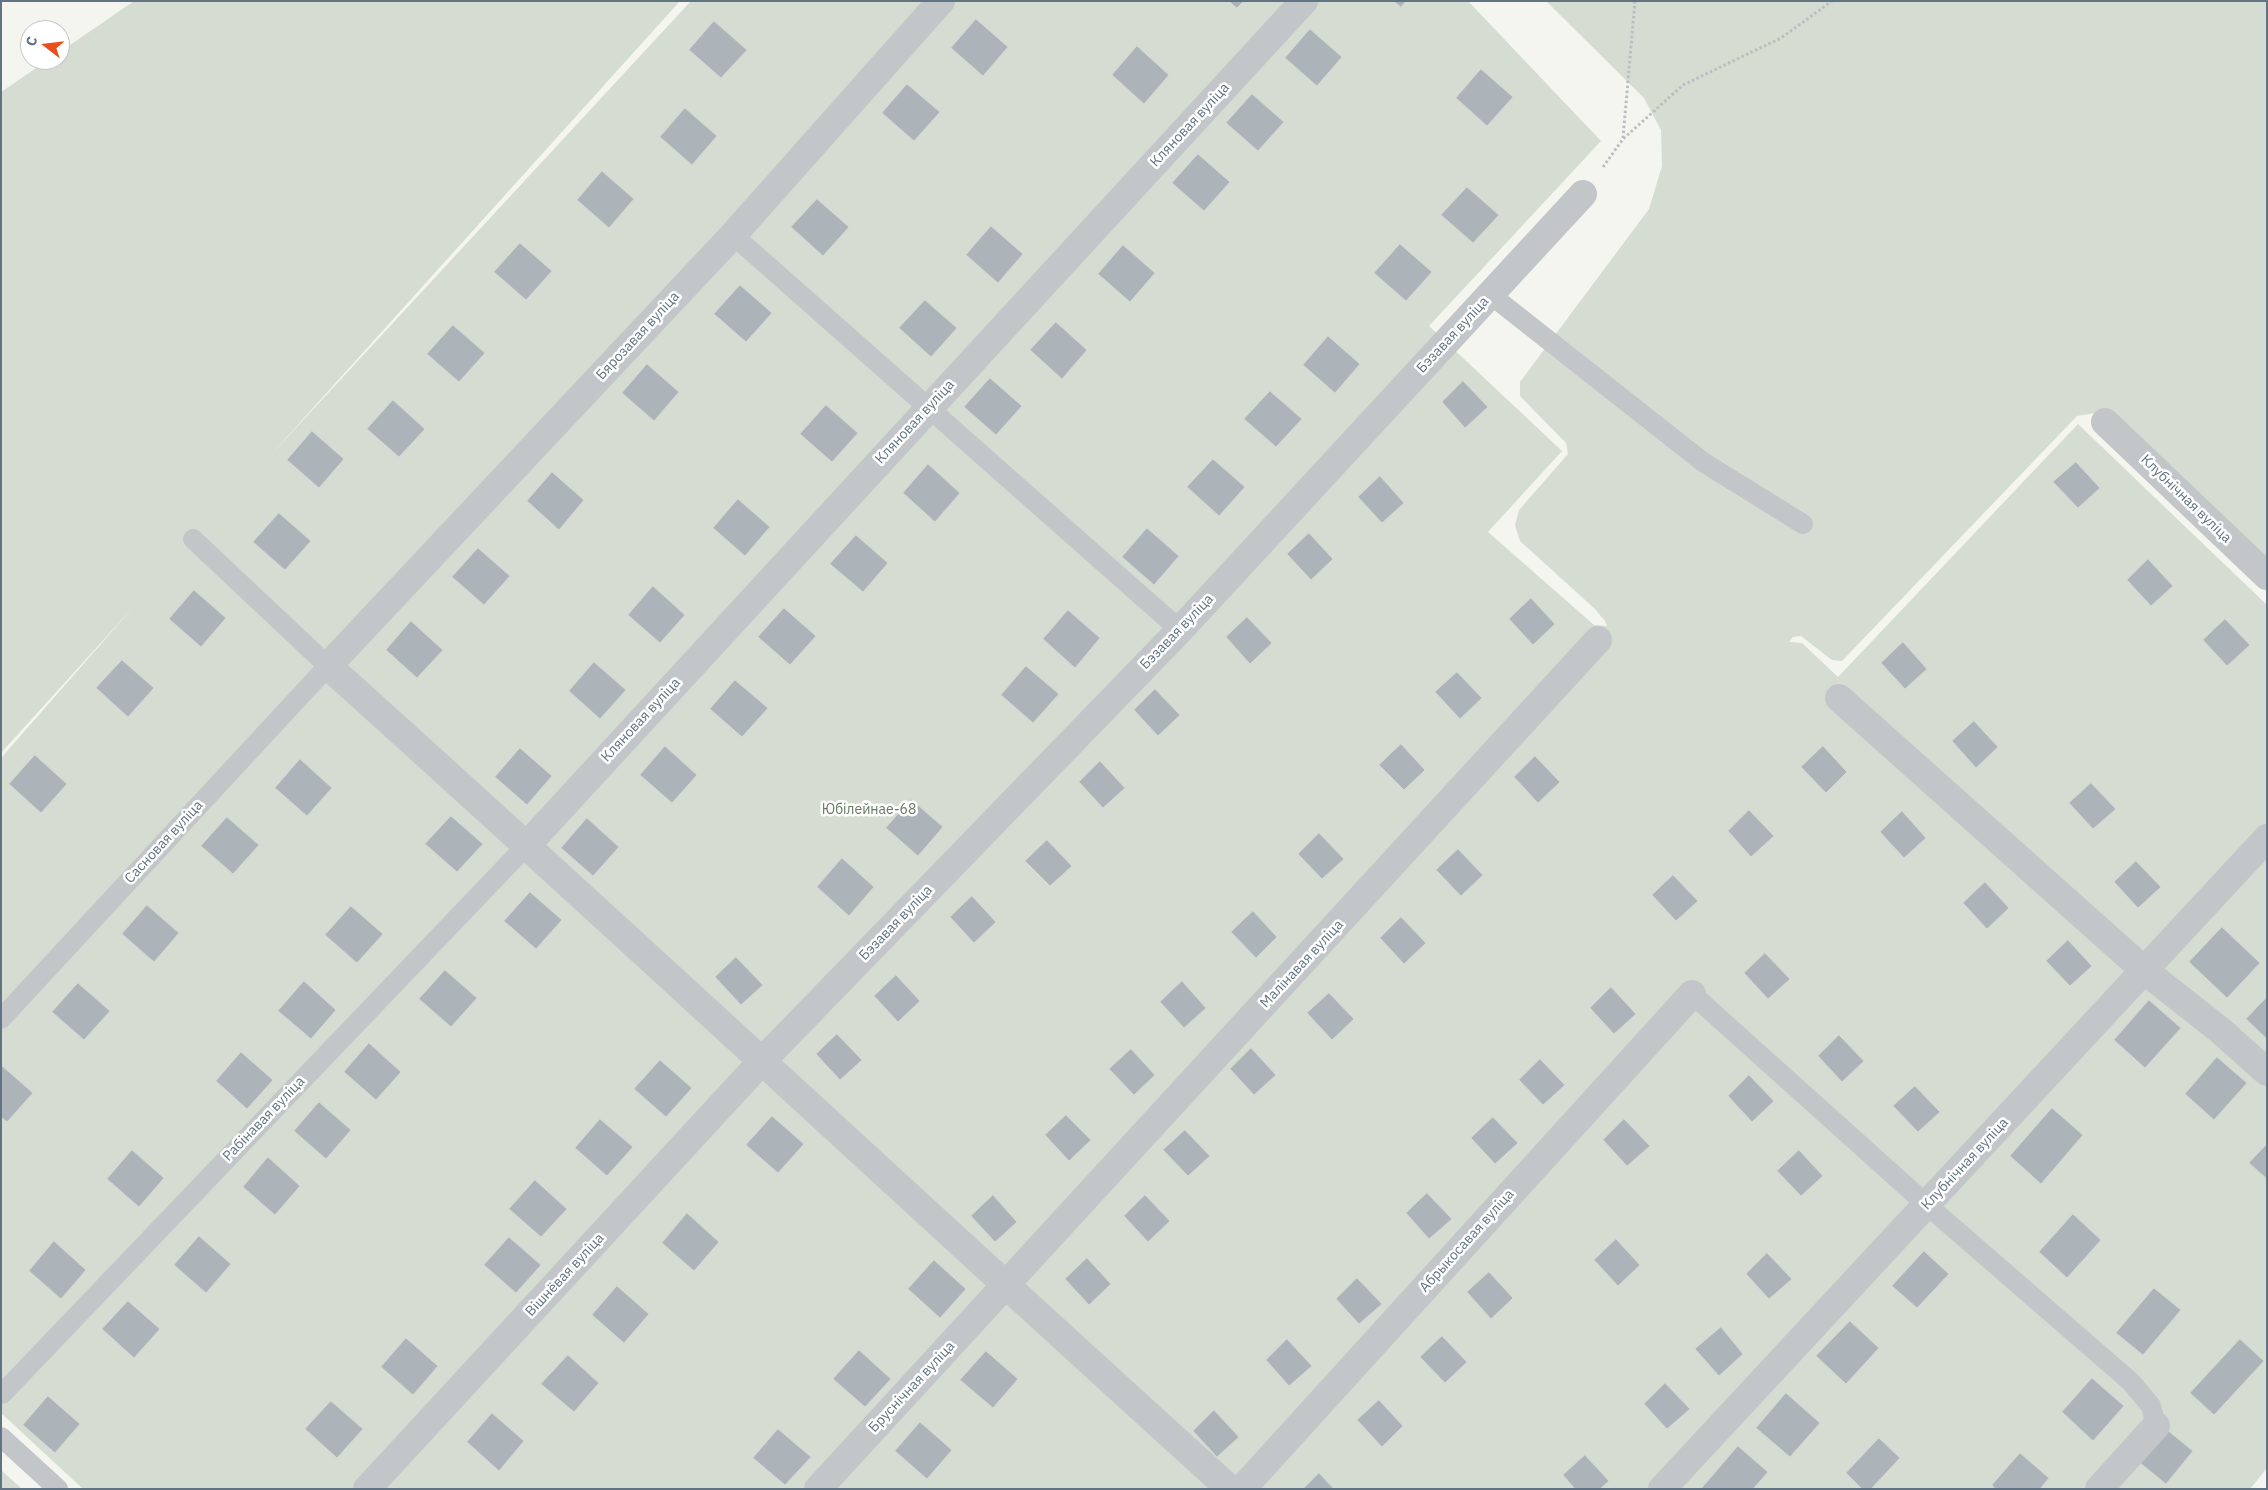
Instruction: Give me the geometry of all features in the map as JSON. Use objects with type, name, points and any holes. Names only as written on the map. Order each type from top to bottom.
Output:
[{"type":"street","name":"Бярозавая вуліца","points":[[328,666],[733,235],[941,1]]},
{"type":"street","name":"Кляновая вуліца","points":[[527,844],[1304,1]]},
{"type":"street","name":"Бэзавая вуліца","points":[[762,1061],[1180,630],[1584,194]]},
{"type":"street","name":"Клубнічная вуліца","points":[[2105,422],[2267,576]]},
{"type":"street","name":"Малінавая вуліца","points":[[1005,1286],[1598,640]]},
{"type":"street","points":[[328,666],[527,844],[1005,1286],[1230,1489]]},
{"type":"street","points":[[1839,698],[2144,971],[2221,1031],[2267,1072]]},
{"type":"street","name":"Клубнічная вуліца","points":[[1662,1489],[2267,838]]},
{"type":"street","name":"Абрыкосавая вуліца","points":[[1242,1489],[1692,994]]},
{"type":"street","name":"Вішнёвая вуліца","points":[[367,1489],[762,1061]]},
{"type":"street","name":"Бруснічная вуліца","points":[[818,1489],[1005,1286]]},
{"type":"street","points":[[2099,1489],[2156,1426]]},
{"type":"lane","points":[[733,235],[1180,630]]},
{"type":"lane","points":[[1491,295],[1703,462],[1803,524]]},
{"type":"lane","points":[[193,538],[328,666]]},
{"type":"lane","name":"Сасновая вуліца","points":[[1,1019],[328,666]]},
{"type":"lane","name":"Рабінавая вуліца","points":[[2,1394],[527,844]]},
{"type":"lane","points":[[1692,994],[1927,1205],[2132,1382],[2151,1406],[2156,1426]]},
{"type":"lane","points":[[1,1436],[58,1489]]},
{"type":"path","points":[[1623,139],[1635,1]]},
{"type":"path","points":[[1584,194],[1623,139],[1683,85],[1781,38],[1832,1]]},
{"type":"green space","name":"Юбілейнае-68","points":[[134,1],[680,1],[267,459],[691,1],[1468,1],[1601,141],[1429,326],[1562,451],[1488,532],[1594,625],[1607,626],[1595,609],[1520,541],[1515,525],[1519,510],[1568,454],[1566,443],[1520,396],[1520,382],[1649,209],[1662,166],[1661,130],[1644,98],[1546,1],[2267,1],[2267,563],[2096,413],[2077,416],[1842,661],[1832,660],[1801,636],[1793,637],[1789,642],[1802,643],[1838,677],[2078,424],[2267,605],[2267,1468],[2250,1489],[83,1489],[1,1413],[1,758],[136,604],[1,753],[1,92],[33,70],[70,70],[70,45]]},
{"type":"green space","points":[[1,1470],[22,1489],[1,1489]]},
{"type":"building","points":[[1229,1],[1244,1],[1237,8]]},
{"type":"building","points":[[1394,1],[1406,1],[1401,7]]},
{"type":"building","points":[[976,19],[1008,47],[983,76],[951,48]]},
{"type":"building","points":[[714,21],[747,50],[721,78],[689,50]]},
{"type":"building","points":[[1310,29],[1342,57],[1317,86],[1285,58]]},
{"type":"building","points":[[1137,46],[1169,75],[1144,104],[1112,75]]},
{"type":"building","points":[[1481,69],[1513,97],[1487,126],[1456,98]]},
{"type":"building","points":[[907,84],[940,112],[914,141],[882,113]]},
{"type":"building","points":[[1252,94],[1284,122],[1258,151],[1226,123]]},
{"type":"building","points":[[685,108],[717,136],[692,165],[660,137]]},
{"type":"building","points":[[1198,154],[1230,182],[1204,211],[1172,183]]},
{"type":"building","points":[[602,171],[634,199],[609,228],[577,200]]},
{"type":"building","points":[[1467,187],[1499,215],[1473,243],[1441,215]]},
{"type":"building","points":[[817,199],[849,227],[823,256],[791,227]]},
{"type":"building","points":[[991,226],[1023,254],[998,283],[966,255]]},
{"type":"building","points":[[520,243],[552,271],[526,300],[494,272]]},
{"type":"building","points":[[1400,244],[1432,272],[1406,301],[1374,273]]},
{"type":"building","points":[[1123,245],[1155,273],[1130,302],[1098,274]]},
{"type":"building","points":[[740,285],[772,313],[746,342],[714,314]]},
{"type":"building","points":[[925,300],[957,328],[931,357],[899,328]]},
{"type":"building","points":[[1056,322],[1087,350],[1062,379],[1030,350]]},
{"type":"building","points":[[453,325],[485,353],[459,382],[427,354]]},
{"type":"building","points":[[1328,336],[1360,364],[1335,393],[1303,365]]},
{"type":"building","points":[[647,364],[679,392],[654,421],[622,393]]},
{"type":"building","points":[[990,378],[1022,406],[996,435],[964,407]]},
{"type":"building","points":[[1463,381],[1488,407],[1465,428],[1442,402]]},
{"type":"building","points":[[1270,391],[1302,419],[1276,447],[1244,419]]},
{"type":"building","points":[[393,400],[425,429],[399,457],[367,429]]},
{"type":"building","points":[[826,405],[858,433],[832,462],[800,434]]},
{"type":"building","points":[[312,431],[344,459],[319,488],[287,460]]},
{"type":"building","points":[[1213,459],[1245,487],[1219,516],[1187,487]]},
{"type":"building","points":[[2076,462],[2100,488],[2078,508],[2053,482]]},
{"type":"building","points":[[928,464],[960,493],[935,522],[903,493]]},
{"type":"building","points":[[552,472],[584,500],[559,530],[527,501]]},
{"type":"building","points":[[1380,476],[1404,503],[1382,523],[1358,497]]},
{"type":"building","points":[[738,499],[770,527],[745,556],[713,528]]},
{"type":"building","points":[[279,513],[311,541],[285,570],[253,542]]},
{"type":"building","points":[[1147,528],[1179,556],[1154,585],[1122,557]]},
{"type":"building","points":[[1309,533],[1333,559],[1311,580],[1287,554]]},
{"type":"building","points":[[856,535],[888,563],[863,592],[830,564]]},
{"type":"building","points":[[478,548],[510,576],[484,605],[452,577]]},
{"type":"building","points":[[2148,559],[2173,586],[2151,606],[2127,580]]},
{"type":"building","points":[[653,586],[685,615],[660,643],[628,615]]},
{"type":"building","points":[[194,590],[226,618],[201,647],[169,619]]},
{"type":"building","points":[[1531,598],[1555,624],[1533,645],[1509,619]]},
{"type":"building","points":[[784,608],[816,636],[790,665],[758,637]]},
{"type":"building","points":[[1068,610],[1100,638],[1075,668],[1043,639]]},
{"type":"building","points":[[1247,617],[1272,643],[1250,664],[1226,637]]},
{"type":"building","points":[[2225,619],[2250,645],[2227,666],[2203,640]]},
{"type":"building","points":[[411,621],[443,650],[417,678],[386,650]]},
{"type":"building","points":[[1903,642],[1927,669],[1905,689],[1881,663]]},
{"type":"building","points":[[122,660],[154,688],[128,717],[96,688]]},
{"type":"building","points":[[594,662],[626,690],[600,719],[569,691]]},
{"type":"building","points":[[1026,666],[1059,694],[1033,723],[1001,695]]},
{"type":"building","points":[[1457,672],[1482,698],[1460,719],[1435,692]]},
{"type":"building","points":[[735,680],[768,708],[742,737],[710,709]]},
{"type":"building","points":[[1155,689],[1180,715],[1158,736],[1134,710]]},
{"type":"building","points":[[1974,721],[1998,747],[1976,768],[1952,741]]},
{"type":"building","points":[[1401,744],[1425,770],[1404,790],[1379,765]]},
{"type":"building","points":[[665,746],[697,775],[672,803],[640,775]]},
{"type":"building","points":[[1823,746],[1847,772],[1826,793],[1801,767]]},
{"type":"building","points":[[520,748],[552,776],[527,805],[495,777]]},
{"type":"building","points":[[35,755],[67,784],[41,813],[9,784]]},
{"type":"building","points":[[1535,756],[1560,782],[1538,803],[1514,777]]},
{"type":"building","points":[[300,759],[332,788],[307,816],[275,788]]},
{"type":"building","points":[[1100,761],[1125,788],[1103,808],[1079,782]]},
{"type":"building","points":[[2091,783],[2116,809],[2093,829],[2069,803]]},
{"type":"building","points":[[911,799],[943,827],[918,856],[886,828]]},
{"type":"building","points":[[1749,810],[1774,836],[1751,857],[1728,831]]},
{"type":"building","points":[[1902,811],[1926,838],[1904,858],[1880,832]]},
{"type":"building","points":[[451,816],[483,844],[457,872],[425,844]]},
{"type":"building","points":[[227,817],[259,845],[233,874],[201,846]]},
{"type":"building","points":[[587,818],[619,847],[593,876],[561,848]]},
{"type":"building","points":[[1319,833],[1344,859],[1322,879],[1298,854]]},
{"type":"building","points":[[1047,840],[1072,866],[1050,886],[1025,861]]},
{"type":"building","points":[[1458,849],[1483,875],[1461,896],[1436,870]]},
{"type":"building","points":[[842,858],[874,887],[849,916],[817,887]]},
{"type":"building","points":[[2136,861],[2161,887],[2138,908],[2114,882]]},
{"type":"building","points":[[1673,875],[1698,901],[1676,921],[1652,895]]},
{"type":"building","points":[[1985,882],[2009,908],[1987,929],[1963,903]]},
{"type":"building","points":[[530,892],[562,920],[536,949],[504,921]]},
{"type":"building","points":[[972,896],[996,922],[974,943],[950,917]]},
{"type":"building","points":[[147,905],[179,933],[154,962],[122,934]]},
{"type":"building","points":[[351,906],[383,934],[357,963],[325,935]]},
{"type":"building","points":[[1253,911],[1277,937],[1256,958],[1231,932]]},
{"type":"building","points":[[1401,917],[1426,943],[1404,964],[1380,938]]},
{"type":"building","points":[[2222,927],[2260,963],[2227,998],[2189,962]]},
{"type":"building","points":[[2068,940],[2092,966],[2070,986],[2046,961]]},
{"type":"building","points":[[1765,953],[1790,979],[1768,999],[1744,973]]},
{"type":"building","points":[[736,957],[763,985],[741,1005],[715,977]]},
{"type":"building","points":[[445,970],[477,998],[451,1027],[419,999]]},
{"type":"building","points":[[896,975],[920,1001],[898,1022],[874,996]]},
{"type":"building","points":[[304,981],[336,1010],[311,1039],[278,1011]]},
{"type":"building","points":[[1182,981],[1206,1008],[1184,1028],[1160,1002]]},
{"type":"building","points":[[78,983],[110,1011],[84,1040],[52,1012]]},
{"type":"building","points":[[1611,987],[1636,1014],[1614,1034],[1590,1008]]},
{"type":"building","points":[[1329,993],[1354,1019],[1332,1040],[1307,1013]]},
{"type":"building","points":[[2267,997],[2267,1039],[2246,1019]]},
{"type":"building","points":[[2149,1000],[2181,1028],[2145,1068],[2114,1040]]},
{"type":"building","points":[[837,1034],[862,1060],[840,1080],[816,1054]]},
{"type":"building","points":[[1839,1035],[1864,1061],[1842,1082],[1818,1056]]},
{"type":"building","points":[[369,1043],[401,1072],[376,1100],[344,1072]]},
{"type":"building","points":[[1251,1048],[1276,1075],[1254,1095],[1230,1069]]},
{"type":"building","points":[[1131,1049],[1155,1075],[1134,1095],[1109,1069]]},
{"type":"building","points":[[241,1052],[273,1080],[247,1109],[216,1081]]},
{"type":"building","points":[[2217,1057],[2247,1083],[2214,1120],[2185,1094]]},
{"type":"building","points":[[1540,1059],[1565,1085],[1543,1105],[1519,1080]]},
{"type":"building","points":[[660,1060],[692,1088],[666,1117],[634,1089]]},
{"type":"building","points":[[1,1065],[33,1093],[7,1122],[1,1117]]},
{"type":"building","points":[[1749,1075],[1774,1101],[1752,1122],[1728,1096]]},
{"type":"building","points":[[1915,1086],[1940,1112],[1918,1132],[1893,1106]]},
{"type":"building","points":[[319,1102],[351,1130],[326,1159],[294,1131]]},
{"type":"building","points":[[2052,1108],[2083,1135],[2041,1184],[2010,1156]]},
{"type":"building","points":[[1066,1115],[1091,1140],[1069,1161],[1045,1135]]},
{"type":"building","points":[[772,1116],[804,1144],[778,1173],[746,1145]]},
{"type":"building","points":[[1493,1117],[1518,1143],[1495,1164],[1471,1138]]},
{"type":"building","points":[[600,1119],[633,1147],[607,1176],[575,1148]]},
{"type":"building","points":[[1624,1119],[1650,1146],[1627,1166],[1603,1140]]},
{"type":"building","points":[[1185,1130],[1210,1156],[1188,1176],[1163,1150]]},
{"type":"building","points":[[2267,1144],[2267,1179],[2249,1163]]},
{"type":"building","points":[[132,1150],[164,1178],[139,1207],[107,1179]]},
{"type":"building","points":[[1799,1150],[1823,1176],[1801,1196],[1777,1171]]},
{"type":"building","points":[[268,1157],[300,1186],[275,1215],[243,1187]]},
{"type":"building","points":[[535,1180],[567,1209],[541,1237],[509,1209]]},
{"type":"building","points":[[1427,1193],[1452,1219],[1429,1239],[1406,1213]]},
{"type":"building","points":[[993,1195],[1017,1222],[995,1242],[971,1216]]},
{"type":"building","points":[[1145,1195],[1170,1221],[1148,1242],[1124,1216]]},
{"type":"building","points":[[687,1213],[719,1242],[694,1271],[662,1243]]},
{"type":"building","points":[[2073,1214],[2101,1240],[2067,1278],[2039,1252]]},
{"type":"building","points":[[199,1236],[231,1264],[206,1293],[174,1265]]},
{"type":"building","points":[[509,1237],[541,1265],[516,1293],[484,1265]]},
{"type":"building","points":[[1616,1239],[1640,1265],[1618,1286],[1594,1260]]},
{"type":"building","points":[[54,1241],[86,1270],[61,1299],[29,1271]]},
{"type":"building","points":[[1924,1251],[1949,1274],[1917,1308],[1892,1286]]},
{"type":"building","points":[[1767,1253],[1792,1279],[1769,1299],[1746,1274]]},
{"type":"building","points":[[1087,1258],[1111,1284],[1089,1305],[1065,1279]]},
{"type":"building","points":[[934,1260],[966,1289],[940,1318],[908,1289]]},
{"type":"building","points":[[1489,1272],[1513,1298],[1491,1319],[1467,1292]]},
{"type":"building","points":[[1357,1278],[1382,1304],[1359,1324],[1336,1299]]},
{"type":"building","points":[[617,1286],[649,1314],[624,1343],[592,1315]]},
{"type":"building","points":[[2154,1288],[2181,1310],[2143,1355],[2116,1333]]},
{"type":"building","points":[[128,1301],[160,1329],[134,1358],[102,1329]]},
{"type":"building","points":[[1850,1321],[1879,1348],[1846,1384],[1816,1356]]},
{"type":"building","points":[[1721,1327],[1743,1354],[1719,1376],[1695,1349]]},
{"type":"building","points":[[1442,1336],[1467,1362],[1445,1383],[1420,1357]]},
{"type":"building","points":[[406,1338],[438,1366],[413,1395],[381,1367]]},
{"type":"building","points":[[1287,1339],[1312,1366],[1289,1386],[1266,1360]]},
{"type":"building","points":[[2240,1339],[2264,1361],[2214,1415],[2190,1393]]},
{"type":"building","points":[[859,1350],[891,1379],[865,1407],[833,1379]]},
{"type":"building","points":[[986,1351],[1018,1379],[993,1408],[960,1380]]},
{"type":"building","points":[[568,1355],[599,1383],[574,1412],[541,1384]]},
{"type":"building","points":[[2092,1378],[2124,1406],[2093,1441],[2062,1412]]},
{"type":"building","points":[[1665,1383],[1690,1409],[1667,1429],[1644,1404]]},
{"type":"building","points":[[1786,1393],[1820,1423],[1790,1457],[1756,1428]]},
{"type":"building","points":[[48,1396],[80,1424],[55,1453],[23,1425]]},
{"type":"building","points":[[1379,1400],[1403,1426],[1382,1447],[1357,1420]]},
{"type":"building","points":[[331,1401],[363,1429],[337,1458],[305,1429]]},
{"type":"building","points":[[1214,1410],[1239,1437],[1217,1457],[1193,1431]]},
{"type":"building","points":[[492,1413],[524,1441],[499,1471],[467,1442]]},
{"type":"building","points":[[920,1422],[952,1450],[927,1479],[895,1451]]},
{"type":"building","points":[[778,1429],[811,1457],[785,1485],[753,1458]]},
{"type":"building","points":[[2166,1429],[2193,1451],[2166,1484],[2139,1462]]},
{"type":"building","points":[[1879,1438],[1900,1458],[1871,1489],[1862,1489],[1846,1473]]},
{"type":"building","points":[[1738,1446],[1768,1472],[1753,1489],[1701,1489]]},
{"type":"building","points":[[2020,1453],[2049,1478],[2040,1489],[1995,1489],[1992,1485]]},
{"type":"building","points":[[1585,1455],[1609,1481],[1600,1489],[1575,1489],[1563,1475]]},
{"type":"building","points":[[1319,1473],[1334,1489],[1303,1489]]}]
